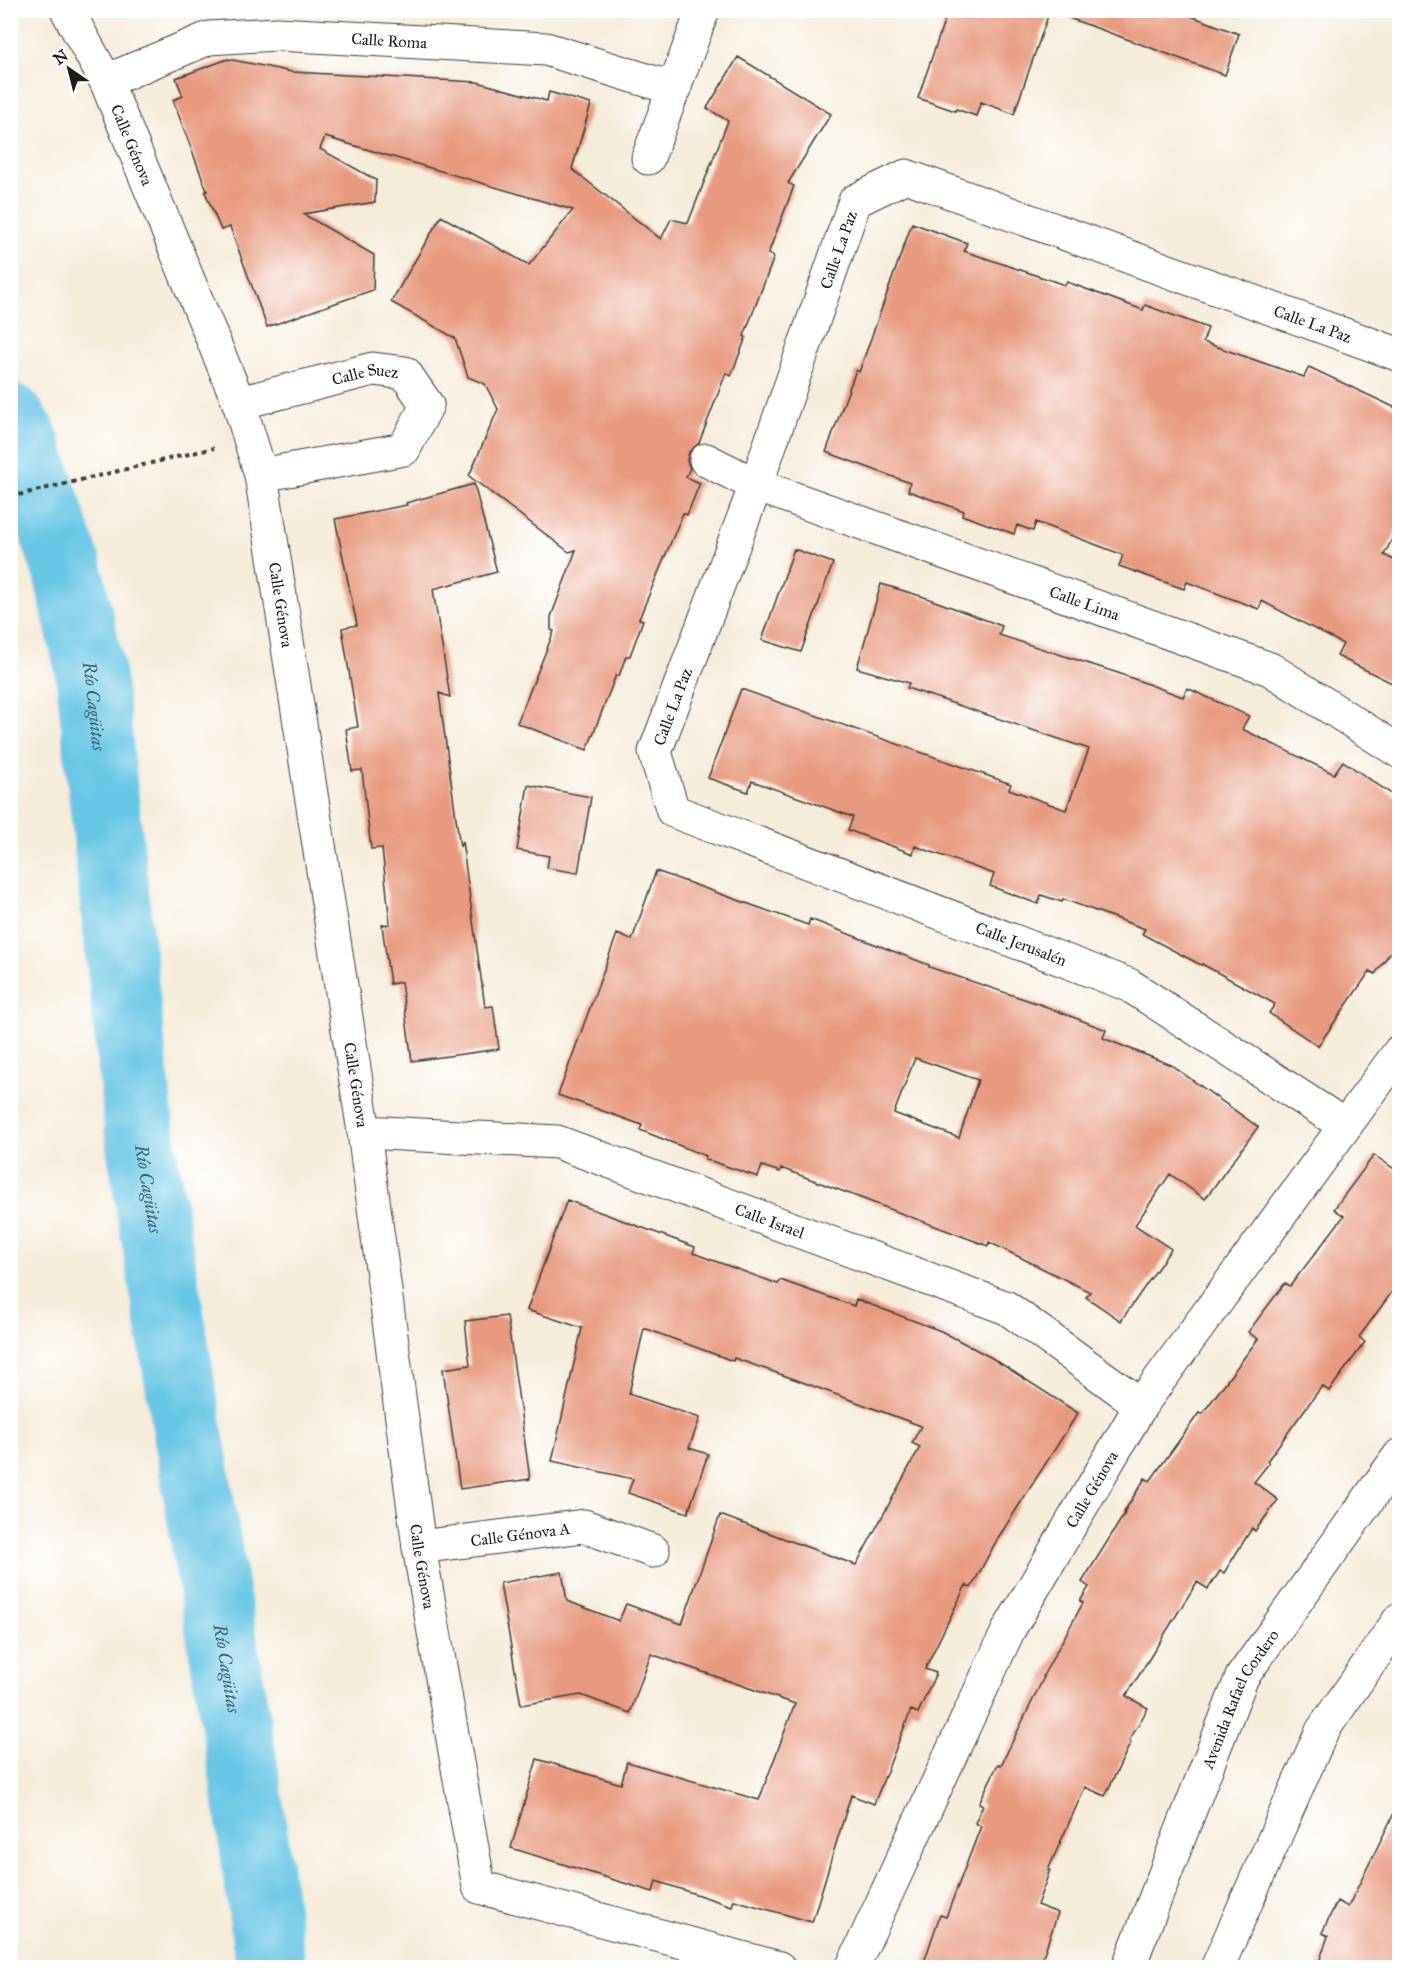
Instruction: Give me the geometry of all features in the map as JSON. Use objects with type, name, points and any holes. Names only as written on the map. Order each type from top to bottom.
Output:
[{"type":"street","name":"Calle Génova","points":[[67,10],[106,81],[239,403],[261,476],[364,1132],[419,1547],[479,1887],[779,1968]]},
{"type":"street","points":[[648,158],[703,10]]},
{"type":"street","name":"Calle Roma","points":[[106,81],[209,38],[277,34],[546,49],[675,89]]},
{"type":"street","name":"Calle La Paz","points":[[673,811],[656,752],[756,485],[855,201],[906,176],[1400,355]]},
{"type":"street","name":"Calle Suez","points":[[239,403],[372,369],[405,373],[427,405],[404,448],[261,476]]},
{"type":"street","name":"Calle Lima","points":[[706,460],[756,485],[1270,669],[1400,752]]},
{"type":"street","name":"Calle Jerusalén","points":[[673,811],[1129,985],[1344,1125]]},
{"type":"street","name":"Calle Génova","points":[[852,1968],[1008,1631],[1141,1406],[1400,1051]]},
{"type":"street","name":"Calle Israel","points":[[364,1132],[557,1142],[1007,1308],[1141,1406]]},
{"type":"street","name":"Avenida Rafael Cordero","points":[[1128,1968],[1242,1677],[1400,1455]]},
{"type":"street","name":"Calle Génova A","points":[[419,1547],[584,1526],[653,1551]]},
{"type":"street","points":[[1217,1968],[1322,1731],[1400,1618]]},
{"type":"path","points":[[10,497],[188,454]]},
{"type":"building","points":[[948,10],[1050,10],[1014,114],[981,102],[976,116],[918,98]]},
{"type":"building","points":[[1059,10],[1175,10],[1239,34],[1225,75],[1058,14]]},
{"type":"building","points":[[738,57],[831,114],[788,183],[794,186],[768,254],[774,257],[744,336],[746,337],[731,376],[726,373],[699,443],[689,452],[687,461],[690,468],[686,477],[700,483],[687,515],[683,513],[639,619],[643,620],[630,656],[626,656],[619,676],[616,675],[587,750],[517,723],[554,631],[551,630],[551,617],[576,550],[569,552],[469,476],[498,409],[485,384],[468,377],[455,338],[391,302],[441,216],[529,265],[573,210],[325,137],[320,149],[376,180],[375,202],[303,214],[374,255],[373,290],[267,327],[230,227],[221,230],[205,192],[207,191],[173,100],[183,96],[176,78],[228,59],[292,72],[477,82],[547,101],[549,92],[591,104],[572,169],[661,239],[671,219],[688,223],[728,121],[707,108]]},
{"type":"building","points":[[912,223],[967,243],[964,251],[1065,285],[1067,282],[1143,310],[1145,305],[1208,328],[1203,342],[1304,377],[1309,367],[1400,410],[1400,524],[1384,555],[1400,563],[1400,687],[1337,656],[1343,644],[1262,601],[1259,609],[1187,582],[1184,589],[1119,566],[1123,555],[1036,522],[1033,531],[1017,525],[1014,534],[962,515],[964,511],[908,491],[910,483],[826,452],[856,370],[859,372]]},
{"type":"building","points":[[474,484],[497,572],[433,589],[450,697],[439,693],[460,847],[462,841],[485,1007],[493,1006],[499,1049],[412,1061],[401,982],[390,984],[382,925],[390,924],[382,848],[371,849],[362,770],[352,771],[346,729],[358,727],[342,628],[357,625],[335,519],[407,505],[406,503]]},
{"type":"building","points":[[794,549],[833,563],[801,652],[762,640]]},
{"type":"building","points":[[881,584],[924,597],[1002,626],[999,635],[1118,673],[1183,697],[1187,688],[1249,716],[1242,729],[1334,774],[1343,761],[1400,800],[1400,939],[1375,974],[1370,971],[1318,1046],[1269,1013],[1275,1004],[1142,934],[1145,929],[1063,899],[1062,902],[1041,895],[1038,904],[990,886],[994,874],[915,846],[913,854],[848,830],[853,817],[752,781],[748,792],[708,778],[741,689],[1011,784],[1009,789],[1066,810],[1089,749],[907,688],[909,683],[857,668]]},
{"type":"building","points":[[528,785],[591,797],[578,873],[547,868],[549,856],[517,850]]},
{"type":"building","points":[[656,871],[808,925],[810,919],[929,965],[929,967],[1042,1005],[1106,1030],[1103,1038],[1171,1065],[1258,1127],[1205,1199],[1170,1174],[1135,1225],[1171,1249],[1121,1321],[1086,1297],[1090,1292],[989,1242],[988,1246],[781,1168],[780,1172],[762,1166],[758,1177],[705,1159],[706,1156],[640,1130],[642,1125],[558,1095],[617,934],[632,940]],"holes":[[[915,1058],[978,1080],[959,1138],[894,1113]]]},
{"type":"building","points":[[1374,1155],[1400,1173],[1400,1281],[1359,1337],[1365,1342],[1329,1391],[1322,1386],[1254,1482],[1278,1500],[1255,1531],[1252,1528],[1224,1573],[1220,1571],[1208,1589],[1197,1582],[1126,1696],[1148,1708],[1129,1741],[1131,1742],[1105,1796],[1085,1787],[1048,1870],[1050,1870],[1037,1905],[1058,1913],[1039,1968],[922,1968],[940,1915],[946,1917],[981,1826],[975,1823],[983,1805],[979,1803],[998,1764],[1001,1765],[1043,1676],[1083,1603],[1080,1601],[1089,1587],[1082,1582],[1145,1478],[1150,1481],[1199,1413],[1202,1414],[1258,1339],[1248,1332],[1285,1283],[1290,1286],[1344,1216],[1334,1209]]},
{"type":"building","points":[[567,1200],[695,1247],[693,1253],[778,1284],[780,1280],[854,1306],[856,1299],[941,1331],[992,1358],[1078,1413],[998,1538],[971,1588],[966,1585],[925,1669],[936,1673],[918,1713],[911,1710],[874,1804],[851,1795],[812,1922],[734,1900],[732,1906],[656,1881],[653,1892],[511,1848],[537,1759],[621,1784],[627,1762],[759,1800],[795,1704],[651,1654],[630,1713],[581,1695],[521,1705],[500,1583],[562,1572],[567,1601],[619,1621],[626,1604],[682,1624],[720,1515],[856,1565],[920,1447],[912,1443],[921,1426],[794,1379],[734,1358],[733,1361],[644,1328],[629,1394],[700,1418],[689,1448],[708,1454],[688,1513],[628,1493],[633,1479],[552,1461],[582,1328],[527,1310]]},
{"type":"building","points":[[507,1316],[530,1479],[460,1489],[443,1369],[470,1365],[465,1321]]},
{"type":"building","points":[[1400,1801],[1400,1968],[1317,1968],[1328,1936],[1322,1933],[1337,1901],[1348,1907]]},
{"type":"waterway","name":"Río Cagüitas","points":[[10,418],[23,438],[67,568],[90,669],[141,1145],[246,1786],[271,1968]]}]
